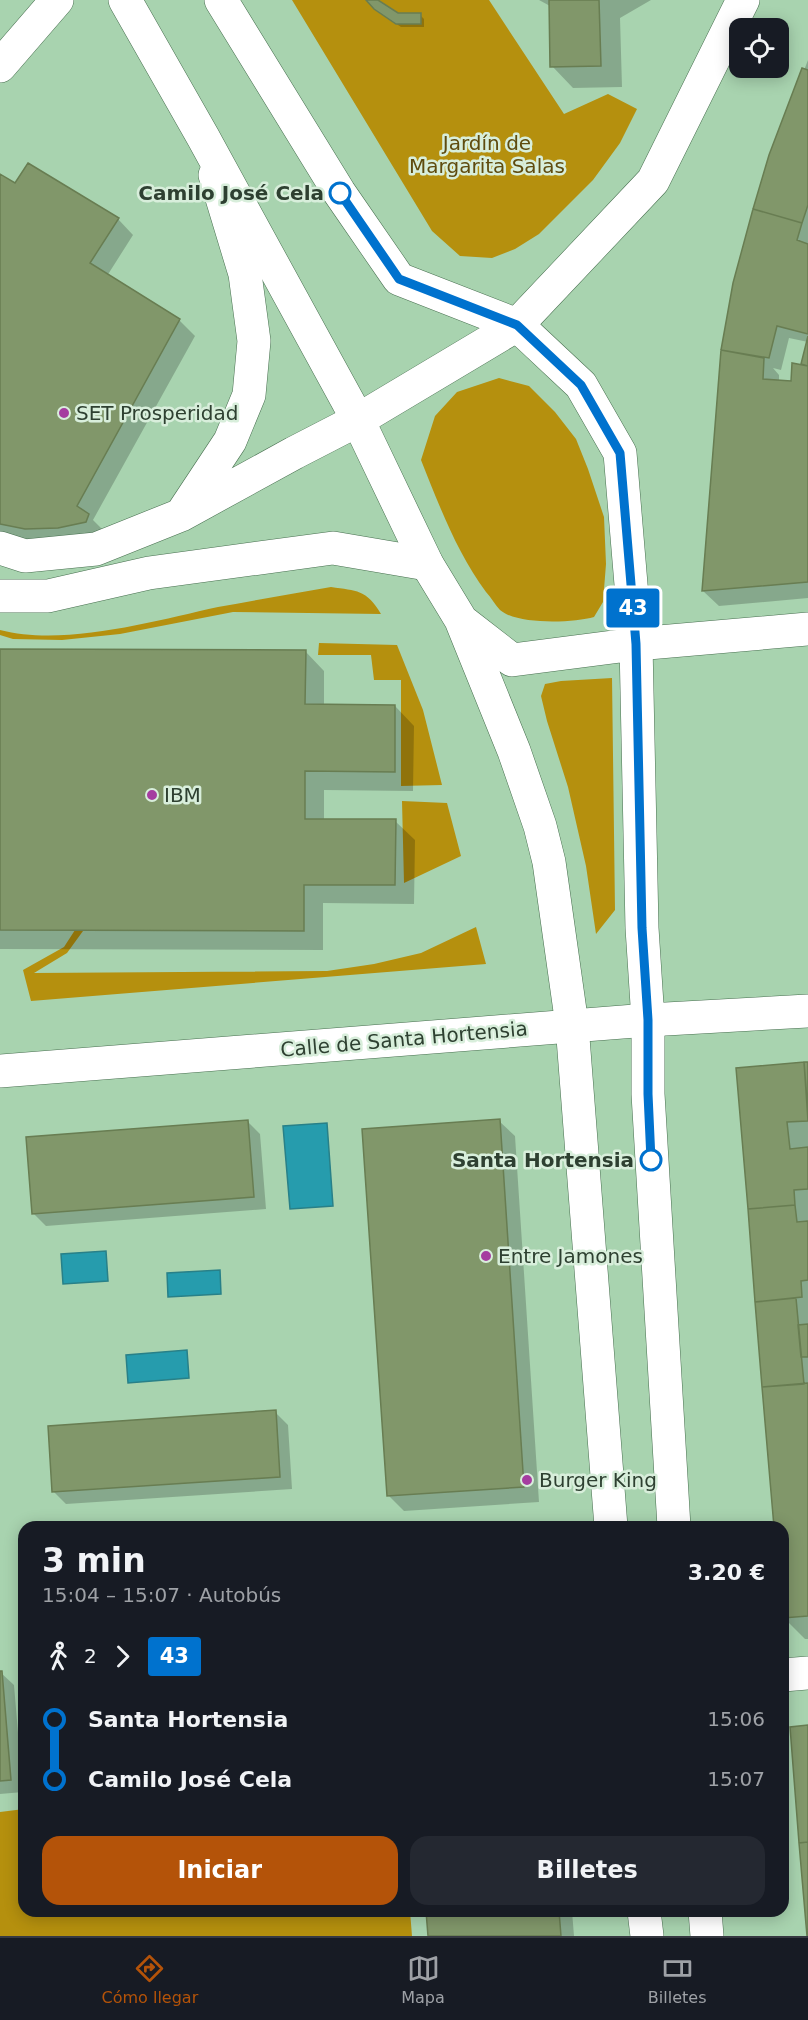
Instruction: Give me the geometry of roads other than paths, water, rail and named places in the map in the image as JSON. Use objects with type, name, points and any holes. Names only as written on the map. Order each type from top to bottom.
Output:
[{"type":"street","points":[[2,63],[57,0]]},
{"type":"street","points":[[125,0],[203,136],[358,420],[427,564],[461,620],[514,751],[540,826],[549,862],[572,1025],[611,1521]]},
{"type":"street","points":[[221,0],[339,192],[399,279],[517,325],[581,385],[620,453],[636,644],[642,928],[648,1020],[648,1094],[674,1521]]},
{"type":"street","points":[[0,548],[25,556],[96,549],[181,515],[358,420],[517,325],[652,181],[743,0]]},
{"type":"street","points":[[181,515],[230,441],[249,395],[254,341],[245,274],[203,136]]},
{"type":"street","points":[[0,596],[48,596],[148,573],[333,548],[427,564]]},
{"type":"street","points":[[461,620],[512,660],[636,644],[808,629]]},
{"type":"street","name":"Calle de Santa Hortensia","points":[[0,1071],[572,1025],[808,1011]]},
{"type":"street","points":[[789,1675],[808,1673]]},
{"type":"street","points":[[645,1917],[647,1936]]},
{"type":"street","points":[[705,1917],[707,1936]]},
{"type":"water","points":[[327,1123],[333,1206],[290,1209],[283,1126]]},
{"type":"water","points":[[106,1251],[108,1281],[63,1284],[61,1254]]},
{"type":"water","points":[[220,1270],[221,1294],[168,1297],[167,1273]]},
{"type":"water","points":[[187,1350],[189,1378],[128,1383],[126,1355]]},
{"type":"place","name":"Camilo José Cela","points":[[340,193]]},
{"type":"place","name":"SET Prosperidad","points":[[64,413]]},
{"type":"place","name":"IBM","points":[[152,795]]},
{"type":"place","name":"Santa Hortensia","points":[[651,1160]]},
{"type":"place","name":"Entre Jamones","points":[[486,1256]]},
{"type":"place","name":"Burger King","points":[[527,1480]]},
{"type":"park label","name":"Jardín de Margarita Salas","points":[[487,154]]}]
